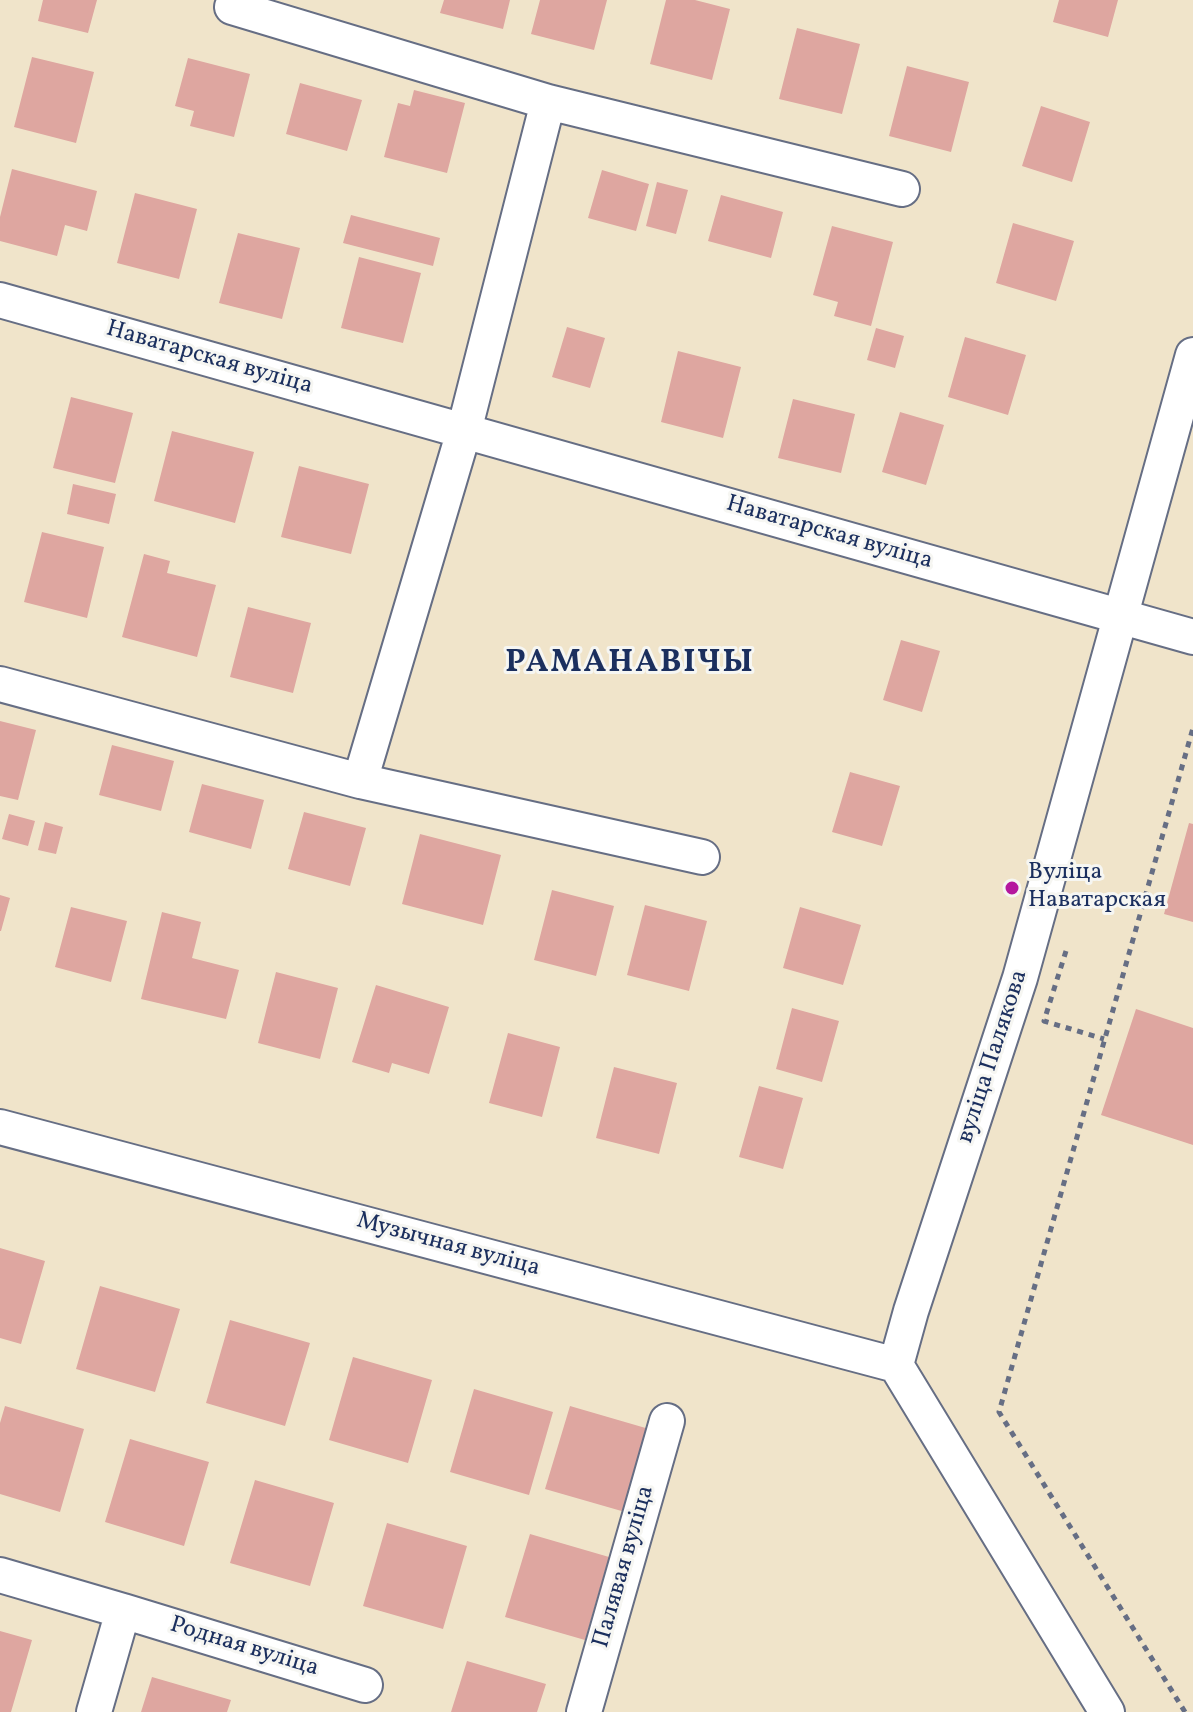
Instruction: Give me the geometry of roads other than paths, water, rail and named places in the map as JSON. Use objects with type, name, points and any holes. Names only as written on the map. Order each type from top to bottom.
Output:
[{"type":"street","points":[[232,7],[548,102],[902,189]]},
{"type":"street","points":[[360,781],[464,431],[548,102]]},
{"type":"street","name":"Наватарская вуліца","points":[[0,300],[1193,637]]},
{"type":"street","name":"вуліца Палякова","points":[[896,1365],[1024,964],[1193,355]]},
{"type":"street","points":[[0,684],[360,781],[702,857]]},
{"type":"street","name":"Музычная вуліца","points":[[0,1127],[896,1365]]},
{"type":"street","points":[[896,1365],[1107,1712]]},
{"type":"street","name":"Палявая вуліца","points":[[584,1712],[667,1421]]},
{"type":"street","name":"Родная вуліца","points":[[0,1575],[365,1685]]},
{"type":"street","points":[[94,1712],[123,1611]]},
{"type":"place","name":"Вуліца Наватарская","points":[[1012,888]]},
{"type":"district","name":"РАМАНАВІЧЫ","points":[[630,665]]}]
